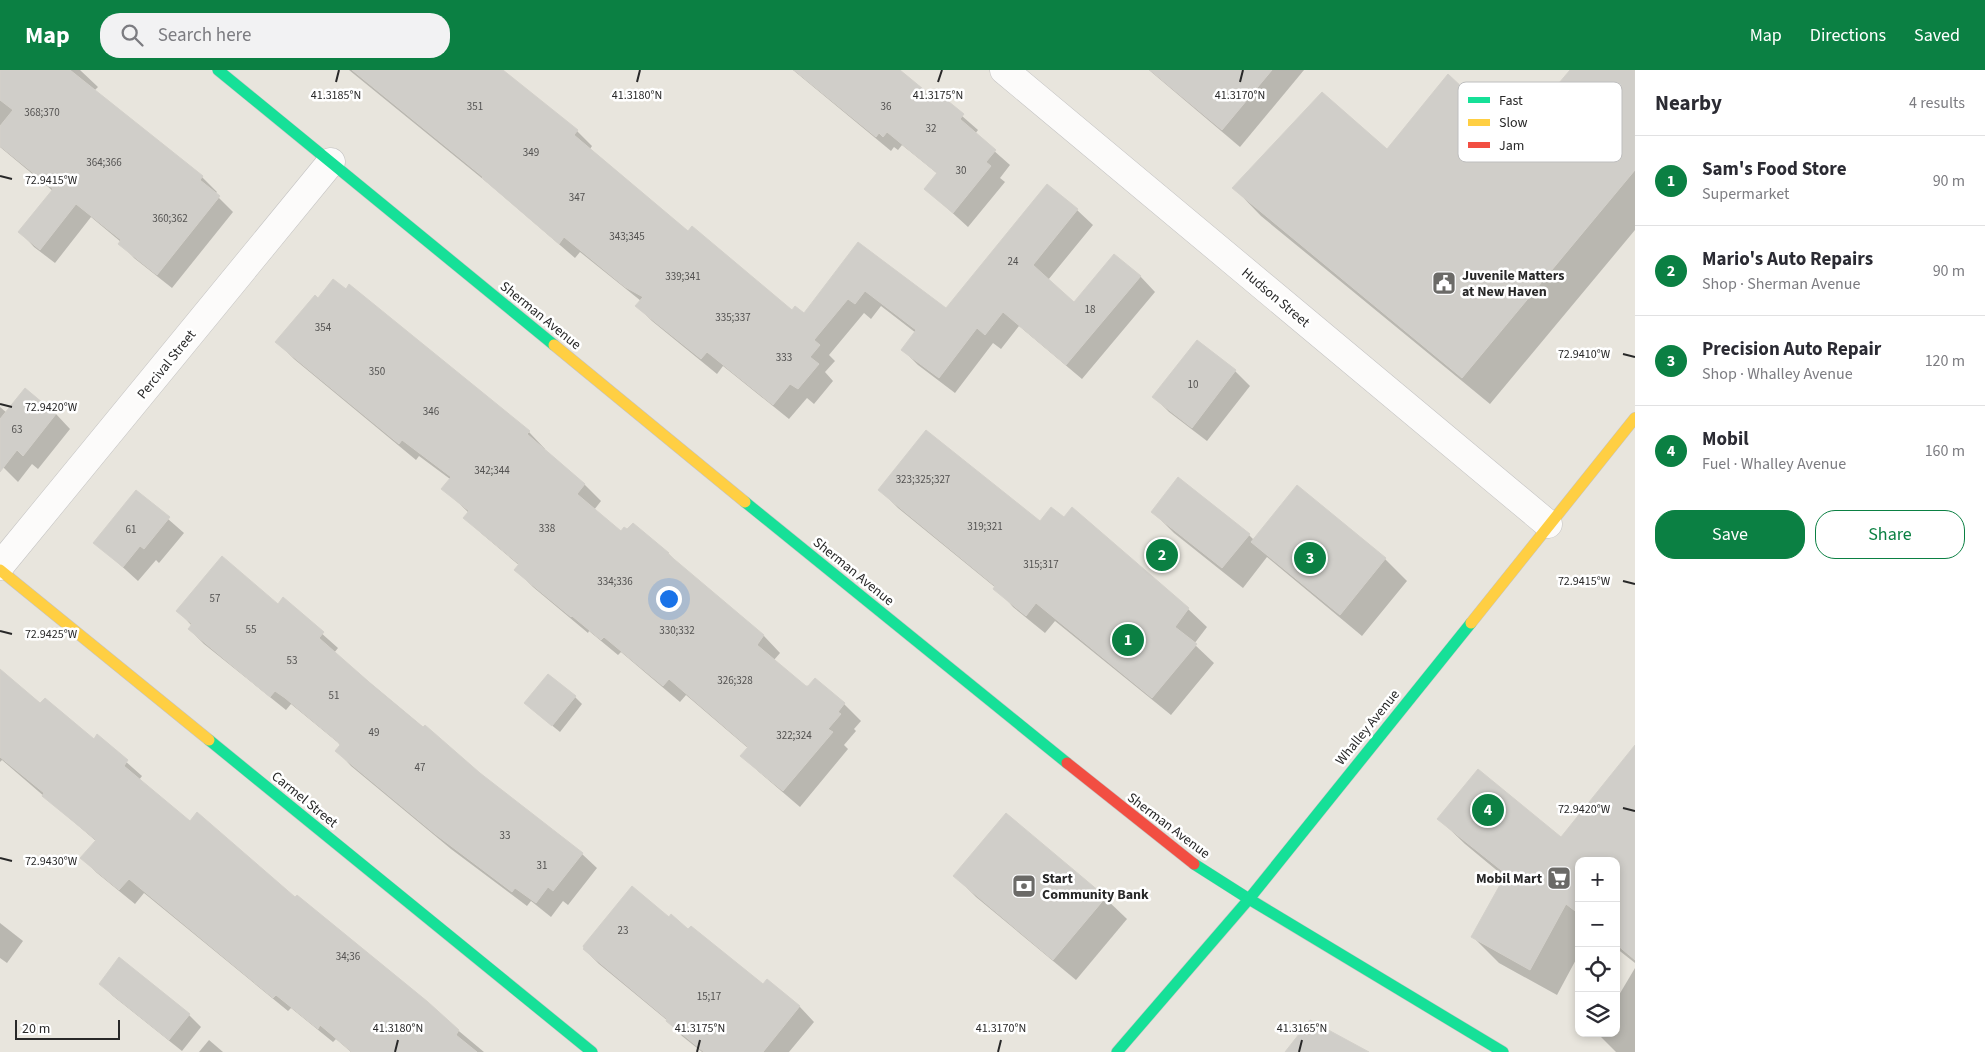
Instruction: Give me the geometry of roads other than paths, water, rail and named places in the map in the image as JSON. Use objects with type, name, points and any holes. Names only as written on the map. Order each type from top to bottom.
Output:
[{"type":"main road","name":"Sherman Avenue","points":[[218,70],[884,616],[1188,860],[1249,899],[1503,1052]]},
{"type":"main road","name":"Whalley Avenue","points":[[1118,1052],[1249,899],[1548,524],[1635,418]]},
{"type":"main road","name":"Carmel Street","points":[[0,570],[592,1052]]},
{"type":"street","name":"Hudson Street","points":[[1004,70],[1548,524]]},
{"type":"street","name":"Percival Street","points":[[0,566],[331,162]]},
{"type":"place","name":"Juvenile Matters at New Haven","points":[[1444,283]]},
{"type":"place","name":"Mario's Auto Repairs","points":[[1162,555]]},
{"type":"place","name":"Precision Auto Repair","points":[[1310,558]]},
{"type":"place","name":"Sam's Food Store","points":[[1128,640]]},
{"type":"place","name":"Mobil","points":[[1488,810]]},
{"type":"place","name":"Mobil Mart","points":[[1559,878]]},
{"type":"place","name":"Start Community Bank","points":[[1024,886]]}]
